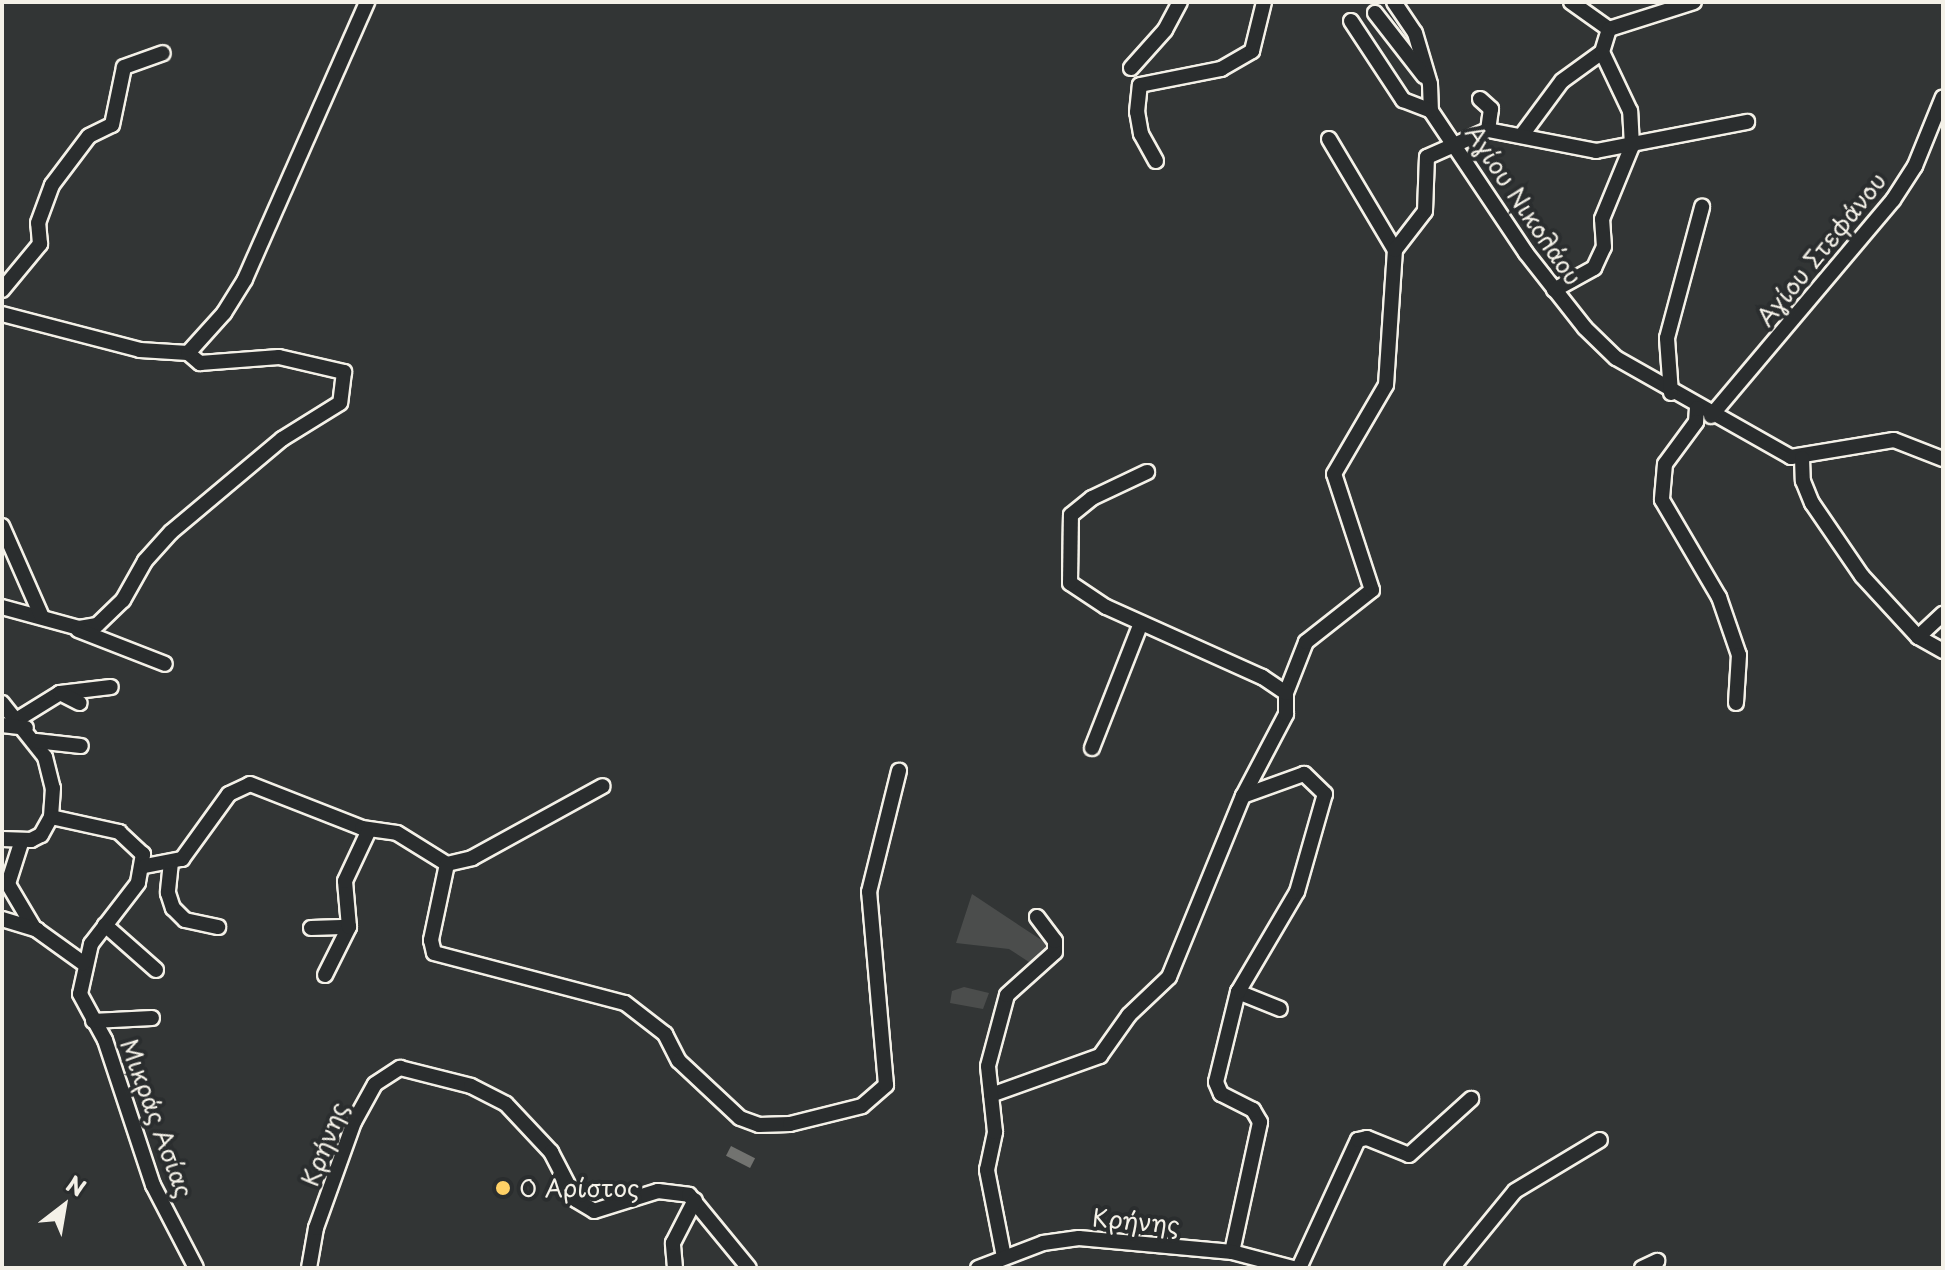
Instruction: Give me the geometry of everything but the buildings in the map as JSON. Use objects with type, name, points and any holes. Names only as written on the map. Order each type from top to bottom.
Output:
[{"type":"street","points":[[188,353],[240,290],[367,2]]},
{"type":"street","points":[[1131,68],[1165,30],[1180,2]]},
{"type":"street","points":[[1156,161],[1141,134],[1137,112],[1140,85],[1221,69],[1252,51],[1264,2]]},
{"type":"street","points":[[1351,21],[1403,100],[1431,111],[1430,84],[1415,33],[1394,2]]},
{"type":"street","points":[[1571,2],[1609,29]]},
{"type":"street","points":[[1609,29],[1675,3],[1694,2]]},
{"type":"street","points":[[1375,13],[1430,84]]},
{"type":"street","points":[[1522,135],[1547,97],[1602,52],[1609,29]]},
{"type":"street","points":[[1554,290],[1594,268],[1604,247],[1602,219],[1632,146],[1630,111],[1602,52]]},
{"type":"street","points":[[2,290],[40,244],[38,223],[52,185],[89,136],[112,125],[124,67],[163,53]]},
{"type":"street","name":"Αγίου Στεφάνου","points":[[1711,416],[1893,200],[1915,166],[1943,97]]},
{"type":"street","points":[[1480,99],[1491,109],[1488,130]]},
{"type":"street","name":"Αγίου Νικολάου","points":[[1431,111],[1458,147],[1506,225],[1554,290],[1599,343],[1671,393],[1711,416],[1772,449],[1802,458]]},
{"type":"street","points":[[991,1095],[1100,1056],[1135,1009],[1169,977],[1243,796],[1286,714],[1286,693],[1306,642],[1372,590],[1334,474],[1386,385],[1395,250],[1425,211],[1427,157],[1458,147],[1488,130],[1522,135],[1561,148],[1632,146],[1661,135],[1747,122]]},
{"type":"street","points":[[1329,139],[1395,250]]},
{"type":"street","points":[[1671,393],[1667,338],[1702,207]]},
{"type":"street","points":[[2,314],[140,350],[188,353],[195,362],[213,365],[279,357],[341,368],[341,402],[282,439],[171,532],[103,621],[89,628],[71,626]]},
{"type":"street","points":[[1697,408],[1696,422],[1665,464],[1662,500],[1719,597],[1739,655],[1736,703]]},
{"type":"street","points":[[1943,459],[1894,440],[1802,458],[1803,481],[1812,503],[1862,576],[1918,637],[1943,651]]},
{"type":"street","points":[[1147,472],[1078,507],[1067,530],[1073,587],[1141,623],[1225,656],[1286,693]]},
{"type":"street","points":[[2,526],[42,617]]},
{"type":"street","points":[[2,607],[71,626],[165,664]]},
{"type":"street","points":[[1918,637],[1943,614]]},
{"type":"street","points":[[1092,748],[1141,623]]},
{"type":"street","points":[[27,729],[60,693],[111,687]]},
{"type":"street","points":[[60,693],[80,703]]},
{"type":"street","points":[[2,703],[27,729],[51,782],[51,817],[41,835],[21,843],[2,839]]},
{"type":"street","points":[[2,725],[27,729],[81,746]]},
{"type":"street","points":[[447,864],[431,940],[434,953],[625,1003],[665,1034],[679,1061],[740,1118],[759,1125],[805,1122],[862,1106],[886,1085],[869,892],[899,771]]},
{"type":"street","points":[[1232,1252],[1260,1122],[1253,1110],[1226,1097],[1216,1086],[1238,992],[1264,941],[1297,892],[1325,794],[1304,774],[1243,796]]},
{"type":"street","points":[[51,817],[127,836],[142,851],[145,866],[171,862],[189,851],[229,794],[250,784],[369,830],[397,833],[447,864],[472,858],[603,786]]},
{"type":"street","points":[[325,975],[349,927],[345,881],[369,830]]},
{"type":"street","points":[[21,843],[8,884],[34,928]]},
{"type":"street","points":[[171,862],[168,893],[173,908],[185,920],[218,927]]},
{"type":"street","name":"Μικράς Ασίας","points":[[145,866],[83,963],[80,999],[116,1069],[153,1185],[196,1268]]},
{"type":"street","points":[[1004,1257],[987,1170],[995,1132],[990,1046],[1001,1005],[1056,949],[1037,917]]},
{"type":"street","points":[[2,919],[34,928],[83,963]]},
{"type":"street","points":[[105,925],[156,970]]},
{"type":"street","points":[[311,928],[349,927]]},
{"type":"street","points":[[1238,992],[1280,1009]]},
{"type":"street","points":[[93,1021],[152,1018]]},
{"type":"street","name":"Κρήνης","points":[[309,1268],[316,1228],[354,1122],[380,1078],[400,1068],[471,1086],[506,1104],[551,1152],[576,1200],[594,1211],[658,1191],[677,1191],[695,1200]]},
{"type":"street","points":[[1299,1268],[1358,1140],[1367,1138],[1409,1155],[1471,1099]]},
{"type":"street","points":[[1452,1268],[1515,1191],[1600,1140]]},
{"type":"street","points":[[675,1268],[673,1243],[695,1200],[749,1268]]},
{"type":"street","name":"Κρήνης","points":[[978,1268],[1056,1240],[1079,1238],[1232,1252],[1293,1268]]},
{"type":"street","points":[[1642,1268],[1657,1261]]},
{"type":"shaded area","points":[[972,894],[1055,949],[1032,964],[1009,949],[956,943]]},
{"type":"shaded area","points":[[964,987],[989,993],[983,1009],[950,1003],[952,991]]},
{"type":"shaded area","points":[[731,1146],[755,1158],[750,1168],[726,1156]]},
{"type":"place","name":"Ο Αρίστος","points":[[503,1188]]}]
